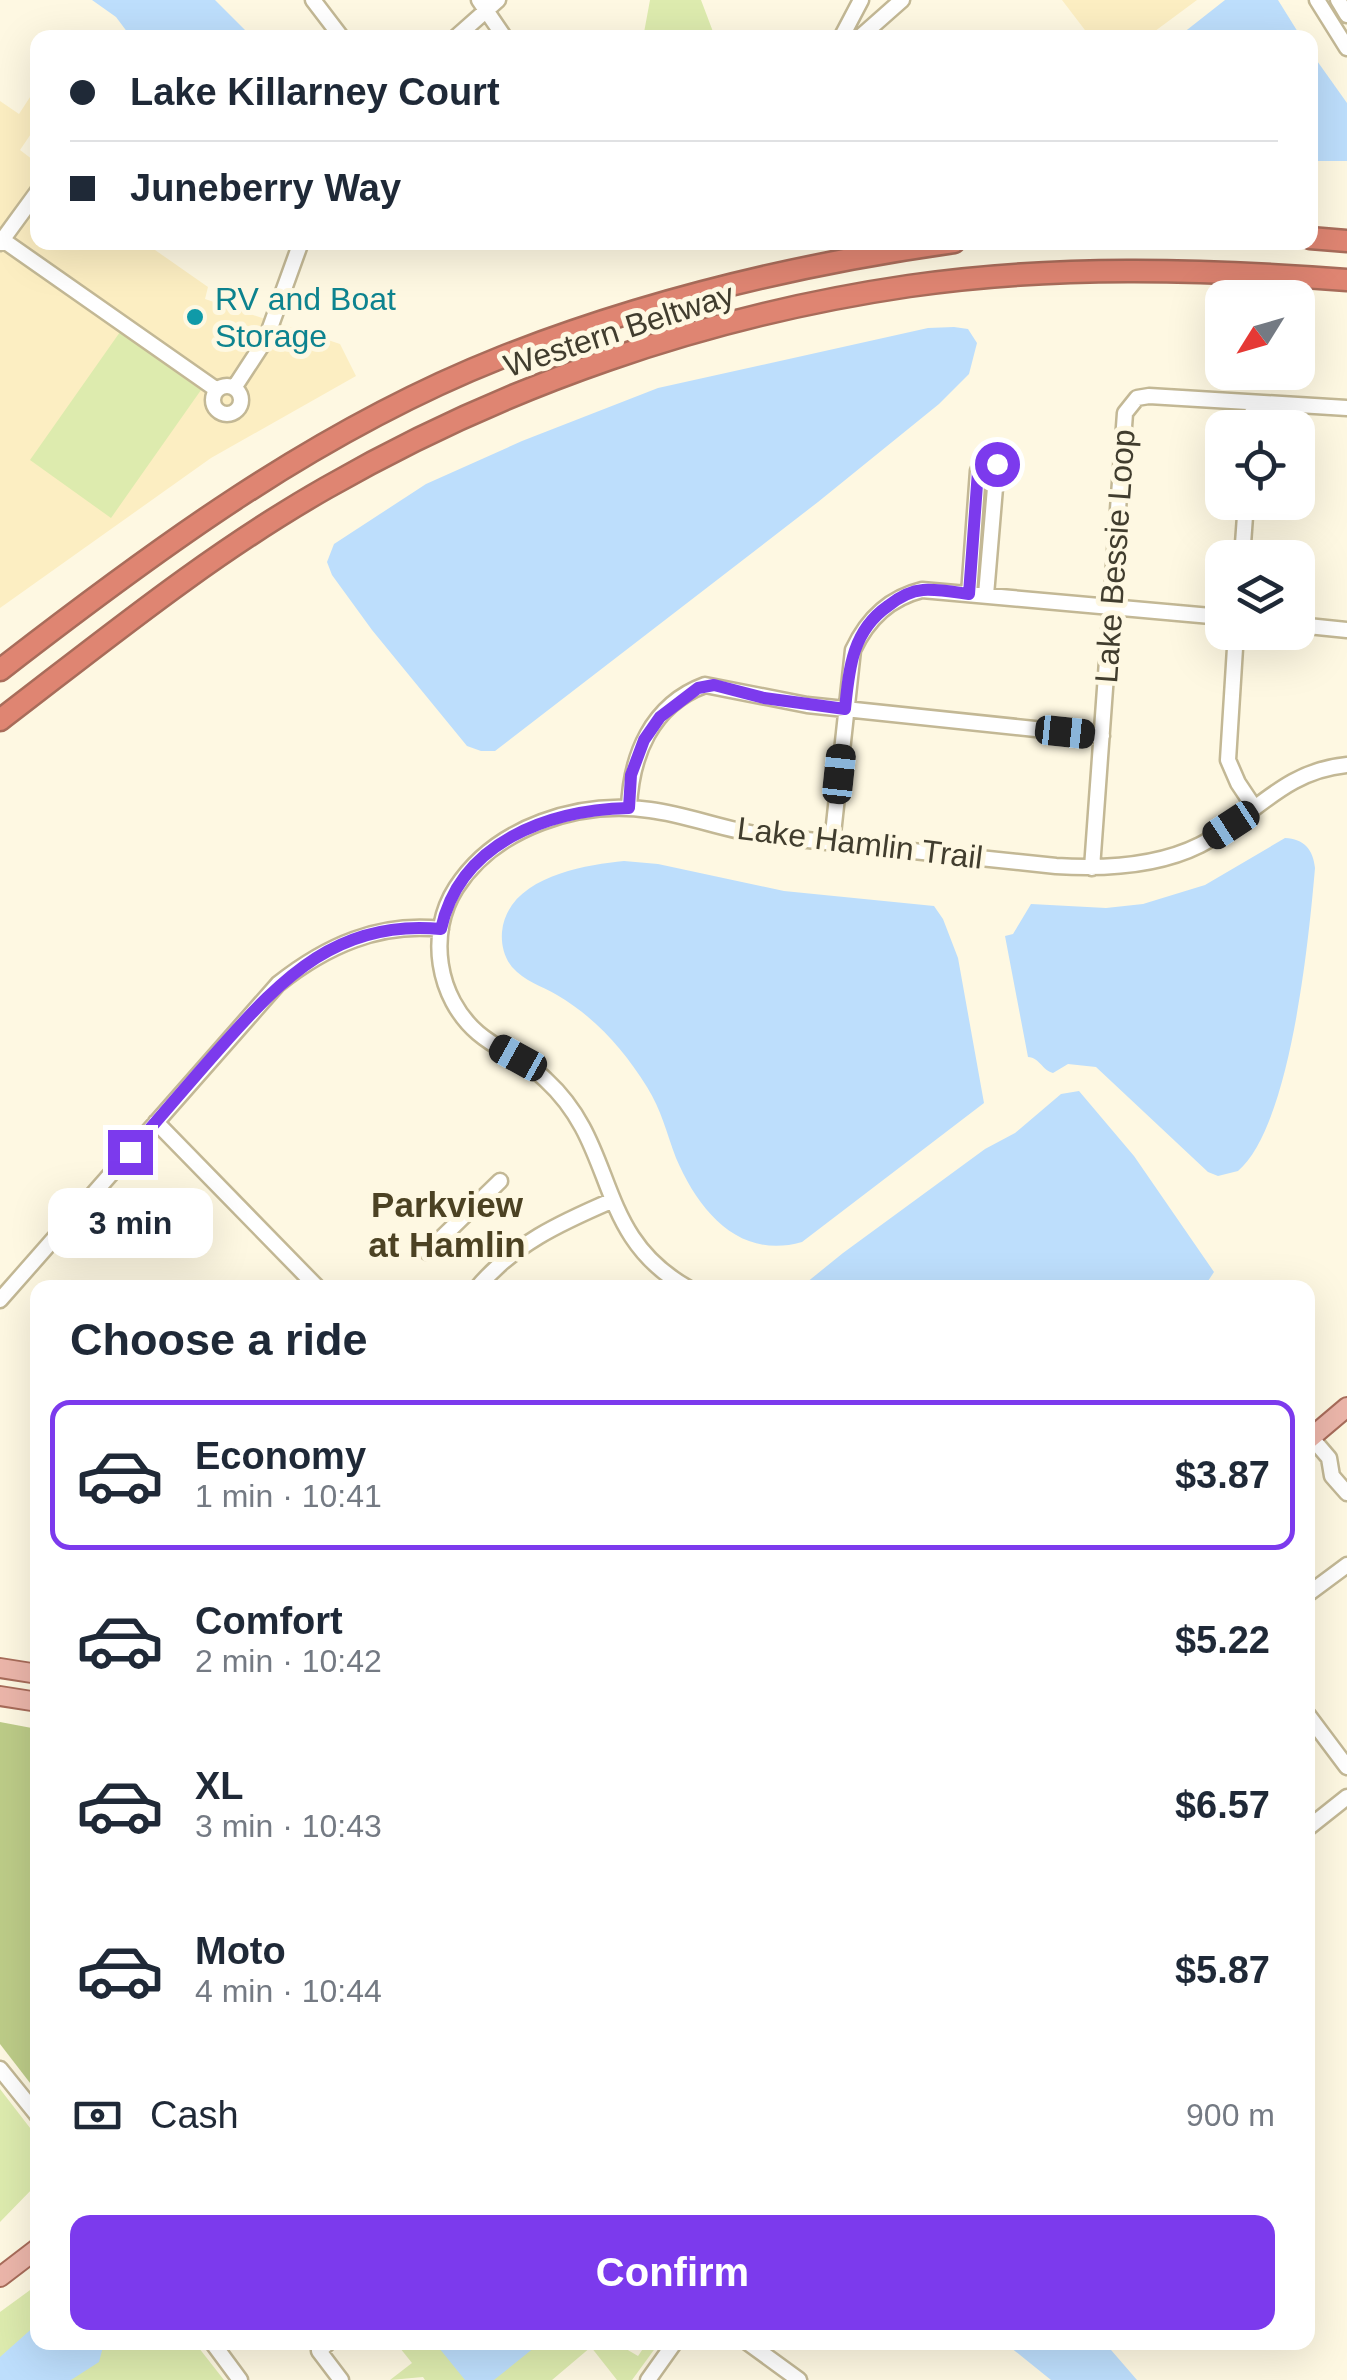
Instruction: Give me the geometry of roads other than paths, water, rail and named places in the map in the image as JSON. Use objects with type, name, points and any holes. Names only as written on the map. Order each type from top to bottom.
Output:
[{"type":"highway","points":[[1318,238],[1347,240]]},
{"type":"highway","name":"Western Beltway","points":[[0,667],[180,534],[240,495],[395,408],[498,359],[626,313],[746,279],[899,250]]},
{"type":"highway","name":"Western Beltway","points":[[0,720],[218,556],[326,488],[408,443],[512,395],[640,348],[798,306],[910,286],[1032,274],[1128,270],[1347,280]]},
{"type":"highway","points":[[0,733],[98,645]]},
{"type":"main road","points":[[1315,1434],[1347,1407]]},
{"type":"main road","points":[[0,1668],[30,1673]]},
{"type":"main road","points":[[0,1696],[30,1701]]},
{"type":"main road","points":[[0,2277],[30,2254]]},
{"type":"street","points":[[314,0],[336,30]]},
{"type":"street","points":[[845,30],[861,0]]},
{"type":"street","points":[[868,30],[902,0]]},
{"type":"street","points":[[1317,0],[1347,48]]},
{"type":"street","points":[[1338,0],[1347,15]]},
{"type":"street","points":[[463,30],[488,3],[502,30]]},
{"type":"street","points":[[1328,18],[1347,35]]},
{"type":"street","points":[[30,202],[1,240],[217,390]]},
{"type":"street","points":[[234,388],[266,338],[299,250]]},
{"type":"street","points":[[225,386],[234,388],[242,400],[238,409],[230,414],[220,413],[214,406],[217,390],[225,386]]},
{"type":"street","name":"Lake Bessie Loop","points":[[1092,868],[1125,413],[1137,398],[1148,396],[1347,408]]},
{"type":"street","points":[[1253,410],[1254,403]]},
{"type":"street","points":[[969,594],[978,471],[981,464],[997,464],[986,595]]},
{"type":"street","points":[[832,843],[853,650],[868,622],[907,594],[922,590],[1205,615]]},
{"type":"street","points":[[1315,627],[1347,630]]},
{"type":"street","points":[[1235,650],[1228,760],[1254,807]]},
{"type":"street","points":[[629,808],[631,775],[644,740],[660,717],[698,688],[714,685],[764,698],[845,709],[1102,736]]},
{"type":"street","name":"Lake Hamlin Trail","points":[[678,1280],[644,1253],[624,1227],[595,1148],[570,1106],[538,1072],[482,1036],[458,1011],[442,974],[441,929],[450,898],[466,874],[513,834],[556,817],[629,808],[754,835],[1092,868],[1142,864],[1199,846],[1298,778],[1347,766]]},
{"type":"street","points":[[0,1300],[262,1000],[302,966],[338,945],[371,934],[408,927],[441,929]]},
{"type":"street","points":[[156,1122],[310,1280]]},
{"type":"street","points":[[427,1252],[500,1182]]},
{"type":"street","points":[[486,1280],[508,1256],[536,1236],[611,1200]]},
{"type":"street","points":[[1315,1443],[1330,1458],[1346,1464]]},
{"type":"street","points":[[1330,1458],[1332,1476],[1347,1493]]},
{"type":"street","points":[[1315,1589],[1347,1566]]},
{"type":"street","points":[[1315,1724],[1347,1767]]},
{"type":"street","points":[[1315,1822],[1347,1797]]},
{"type":"street","points":[[0,2069],[30,2106]]},
{"type":"street","points":[[218,2350],[240,2380]]},
{"type":"street","points":[[326,2350],[341,2380]]},
{"type":"street","points":[[648,2380],[669,2350]]},
{"type":"street","points":[[758,2350],[799,2380]]},
{"type":"water","points":[[92,0],[215,0],[245,30],[126,30],[116,17]]},
{"type":"water","points":[[1225,0],[1278,0],[1297,30],[1187,30]]},
{"type":"water","points":[[1318,62],[1347,103],[1347,161],[1318,161]]},
{"type":"water","points":[[928,328],[968,329],[977,343],[969,374],[939,404],[495,751],[467,746],[332,575],[327,562],[334,544],[426,484],[522,441],[658,388]]},
{"type":"water","points":[[1285,838],[1306,846],[1315,868],[1294,1029],[1272,1115],[1256,1148],[1238,1171],[1218,1176],[1208,1172],[1096,1067],[1068,1064],[1053,1073],[1028,1057],[1005,936],[1013,934],[1031,904],[1106,908],[1143,904],[1205,885]]},
{"type":"water","points":[[624,861],[658,864],[784,891],[934,906],[958,958],[984,1103],[802,1242],[759,1244],[724,1227],[685,1178],[656,1104],[629,1060],[584,1014],[517,972],[504,950],[502,932],[507,914],[532,887],[568,871]]},
{"type":"water","points":[[1079,1091],[1134,1156],[1214,1272],[1209,1280],[810,1280],[985,1149],[1015,1133],[1061,1094]]},
{"type":"water","points":[[30,2330],[30,2350],[102,2350],[99,2362],[71,2380],[0,2380],[0,2357]]},
{"type":"water","points":[[441,2350],[531,2350],[494,2380],[465,2380]]},
{"type":"water","points":[[1014,2350],[1111,2350],[1137,2380],[1051,2380]]},
{"type":"place","name":"RV and Boat Storage","points":[[195,317]]},
{"type":"district","name":"Parkview at Hamlin","points":[[447,1225]]}]
